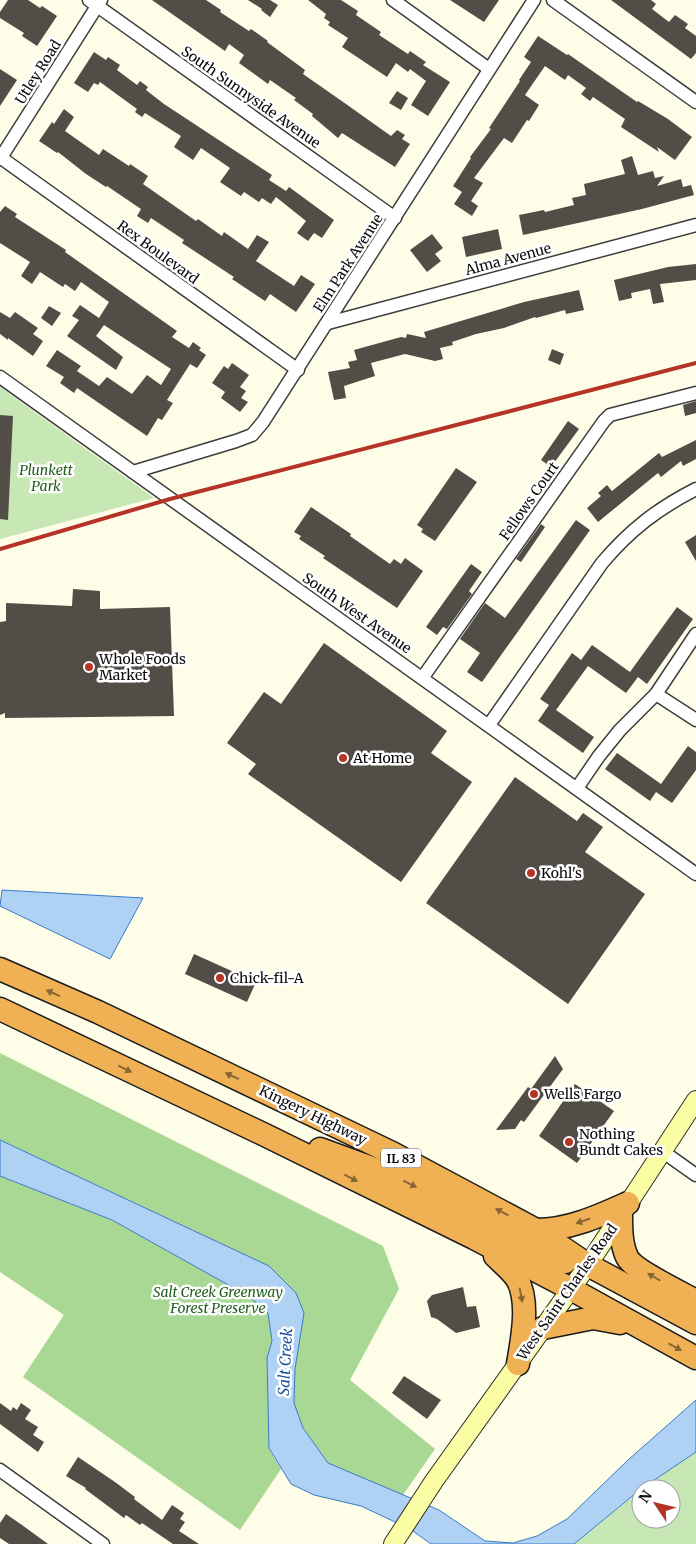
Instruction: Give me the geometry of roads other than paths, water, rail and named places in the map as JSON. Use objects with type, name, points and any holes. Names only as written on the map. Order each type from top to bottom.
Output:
[{"type":"highway","name":"Kingery Highway","points":[[0,969],[98,1012],[392,1153],[536,1230],[588,1265],[696,1323]]},
{"type":"highway","points":[[0,1009],[265,1135],[482,1243],[571,1289],[696,1358]]},
{"type":"highway","points":[[265,1135],[308,1145],[394,1176],[560,1261],[588,1265]]},
{"type":"highway","points":[[536,1230],[551,1230],[625,1209],[621,1235],[625,1252],[633,1265],[696,1301]]},
{"type":"highway","points":[[482,1243],[516,1279],[522,1293],[524,1328],[518,1364]]},
{"type":"highway","points":[[543,1328],[593,1318],[640,1327]]},
{"type":"main road","name":"West Saint Charles Road","points":[[396,1538],[434,1481],[588,1265],[696,1100]]},
{"type":"street","points":[[394,0],[489,69]]},
{"type":"street","name":"Elm Park Avenue","points":[[133,472],[236,442],[252,434],[263,422],[534,0]]},
{"type":"street","points":[[553,0],[696,102]]},
{"type":"street","name":"Utley Road","points":[[0,158],[96,2]]},
{"type":"street","name":"South Sunnyside Avenue","points":[[96,2],[395,218]]},
{"type":"street","name":"Rex Boulevard","points":[[0,158],[298,370]]},
{"type":"street","name":"Alma Avenue","points":[[328,323],[696,225]]},
{"type":"street","name":"South West Avenue","points":[[0,377],[228,542],[423,677],[696,874]]},
{"type":"street","name":"Fellows Court","points":[[423,677],[604,421],[610,415],[696,393]]},
{"type":"street","points":[[489,725],[602,563],[620,543],[655,513],[696,490]]},
{"type":"street","points":[[576,788],[609,743],[656,694],[696,634]]},
{"type":"street","points":[[656,694],[696,720]]},
{"type":"street","points":[[662,1152],[696,1175]]},
{"type":"street","points":[[0,1470],[103,1544]]},
{"type":"water","points":[[2,890],[143,898],[110,959],[0,906]]},
{"type":"water","name":"Salt Creek","points":[[0,1140],[269,1266],[296,1293],[304,1313],[295,1369],[294,1403],[303,1428],[328,1463],[439,1510],[485,1541],[513,1543],[537,1536],[567,1519],[628,1460],[696,1400],[696,1452],[656,1479],[631,1479],[631,1497],[574,1544],[431,1544],[410,1529],[361,1506],[314,1495],[291,1484],[269,1448],[267,1358],[272,1341],[268,1313],[250,1297],[112,1220],[0,1176]]},
{"type":"railway","points":[[0,549],[170,499],[696,363]]},
{"type":"place","name":"Whole Foods Market","points":[[89,667]]},
{"type":"place","name":"At Home","points":[[343,758]]},
{"type":"place","name":"Kohl's","points":[[531,873]]},
{"type":"place","name":"Chick-fil-A","points":[[220,978]]},
{"type":"place","name":"Wells Fargo","points":[[534,1094]]},
{"type":"place","name":"Nothing Bundt Cakes","points":[[569,1142]]},
{"type":"park label","name":"Plunkett Park","points":[[46,478]]},
{"type":"park label","name":"Salt Creek Greenway Forest Preserve","points":[[218,1300]]}]
